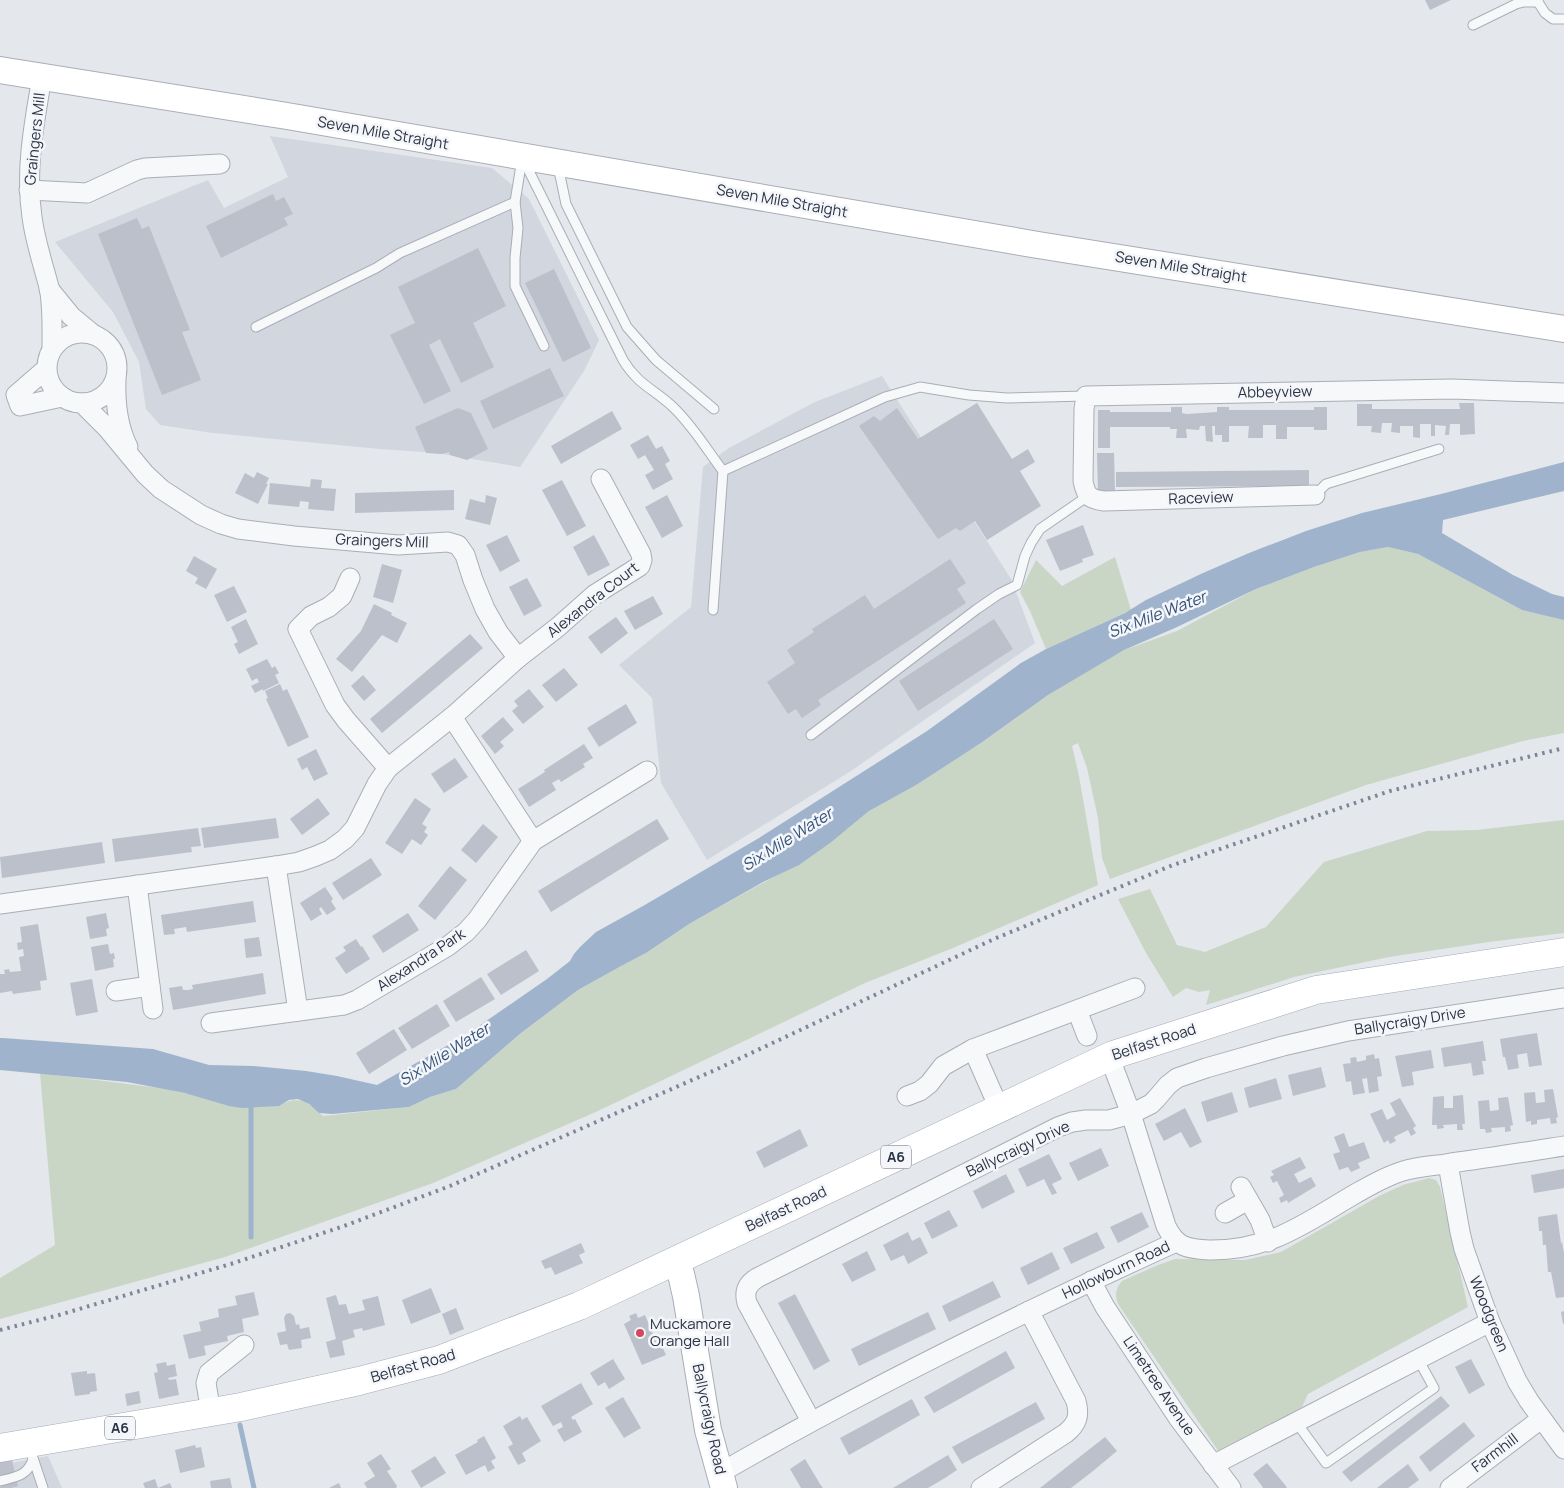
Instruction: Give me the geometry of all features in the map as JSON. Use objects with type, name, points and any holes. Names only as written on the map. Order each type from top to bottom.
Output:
[{"type":"main road","name":"Seven Mile Straight","points":[[0,70],[296,118],[1038,245],[1564,329]]},
{"type":"main road","name":"Belfast Road","points":[[0,1448],[30,1452],[359,1381],[439,1360],[580,1306],[1113,1055],[1316,990],[1564,952]]},
{"type":"main road","name":"Ballycraigy Road","points":[[676,1262],[686,1296],[708,1430],[722,1481]]},
{"type":"street","name":"Graingers Mill","points":[[42,77],[30,151],[29,190],[32,218],[49,289],[52,348]]},
{"type":"street","points":[[29,190],[86,193],[142,168],[220,164]]},
{"type":"street","name":"Graingers Mill","points":[[49,289],[71,316],[94,335]]},
{"type":"street","points":[[83,332],[104,340],[111,347],[116,357],[116,378],[111,388],[103,396],[93,401],[72,402],[62,397],[54,390],[48,380],[47,358],[52,348],[60,340],[71,334],[83,332]]},
{"type":"street","points":[[46,369],[16,395],[20,406],[62,397]]},
{"type":"street","name":"Graingers Mill","points":[[116,378],[115,400],[119,421],[124,440],[133,459]]},
{"type":"street","name":"Abbeyview","points":[[1086,396],[1452,389],[1564,393]]},
{"type":"street","points":[[1086,396],[1084,409],[1083,481],[1088,496]]},
{"type":"street","name":"Graingers Mill","points":[[82,403],[153,482],[171,497],[211,520],[238,529],[294,536],[398,545],[448,542],[458,545],[465,555],[484,609],[498,632],[518,658]]},
{"type":"street","name":"Alexandra Court","points":[[518,658],[558,627],[594,595],[637,569],[641,563],[641,554],[601,480]]},
{"type":"street","name":"Raceview","points":[[1088,496],[1094,500],[1104,501],[1315,495]]},
{"type":"street","points":[[350,578],[342,596],[329,607],[311,616],[298,629],[335,705],[388,768]]},
{"type":"street","points":[[0,904],[276,866],[299,862],[330,850],[345,839],[355,828],[377,784],[388,768],[452,717],[518,658]]},
{"type":"street","points":[[452,717],[533,841]]},
{"type":"street","name":"Alexandra Park","points":[[211,1023],[344,1005],[357,1000],[457,939],[477,920],[533,841],[647,771]]},
{"type":"street","points":[[276,866],[298,1011]]},
{"type":"street","points":[[136,885],[153,1008]]},
{"type":"street","points":[[116,991],[150,986]]},
{"type":"street","points":[[908,1096],[920,1091],[934,1089],[943,1066],[972,1049],[1136,988]]},
{"type":"street","name":"Ballycraigy Drive","points":[[811,1421],[747,1303],[746,1290],[752,1281],[1058,1127],[1072,1122],[1109,1120],[1131,1114],[1151,1104],[1168,1085],[1178,1078],[1206,1068],[1283,1046],[1348,1031],[1564,998]]},
{"type":"street","points":[[1077,1010],[1087,1036]]},
{"type":"street","points":[[972,1049],[999,1108]]},
{"type":"street","points":[[1113,1055],[1114,1069],[1131,1114],[1163,1218],[1176,1242]]},
{"type":"street","name":"Hollowburn Road","points":[[722,1481],[811,1421],[1029,1311],[1176,1242],[1194,1249],[1217,1250],[1268,1242],[1287,1234],[1391,1175],[1416,1167],[1448,1164],[1564,1146]]},
{"type":"street","name":"Woodgreen","points":[[1448,1164],[1464,1249],[1490,1322],[1517,1381],[1541,1419],[1564,1449]]},
{"type":"street","points":[[1225,1213],[1245,1194],[1260,1220],[1268,1242]]},
{"type":"street","name":"Limetree Avenue","points":[[1092,1281],[1105,1306],[1180,1419],[1231,1488]]},
{"type":"street","points":[[981,1488],[1066,1433],[1076,1423],[1078,1417],[1076,1402],[1029,1311]]},
{"type":"street","points":[[1213,1465],[1490,1322]]},
{"type":"street","points":[[211,1412],[206,1383],[209,1373],[244,1345]]},
{"type":"street","name":"Farmhill","points":[[1450,1488],[1541,1419]]},
{"type":"lane","points":[[1472,25],[1516,4],[1538,1],[1545,13],[1553,19],[1564,19]]},
{"type":"lane","points":[[522,157],[515,202],[518,228],[515,286],[544,346]]},
{"type":"lane","points":[[522,157],[629,370],[643,384],[664,399],[691,426],[723,472],[713,610]]},
{"type":"lane","points":[[558,163],[566,204],[627,327],[656,360],[714,409]]},
{"type":"lane","points":[[256,327],[376,268],[400,253],[515,202]]},
{"type":"lane","points":[[723,472],[885,397],[920,387],[969,395],[1007,398],[1086,396]]},
{"type":"lane","points":[[1315,495],[1326,484],[1439,449]]},
{"type":"lane","points":[[811,735],[977,609],[999,594],[1017,585],[1025,556],[1040,529],[1088,496]]},
{"type":"lane","points":[[1296,1422],[1326,1463],[1434,1388],[1418,1359]]},
{"type":"lane","points":[[0,1481],[21,1475],[28,1470],[30,1452]]},
{"type":"lane","points":[[30,1452],[43,1488]]},
{"type":"shaded area","points":[[270,136],[492,168],[529,199],[599,340],[584,371],[520,467],[437,453],[213,433],[160,425],[146,409],[139,362],[113,312],[55,242],[208,180],[224,208],[288,177]]},
{"type":"shaded area","points":[[882,376],[1011,579],[1035,643],[851,771],[707,860],[661,783],[652,698],[619,665],[691,607],[703,467],[729,448],[815,402]]},
{"type":"shaded area","points":[[48,1456],[62,1488],[0,1488],[0,1465]]},
{"type":"green space","points":[[1388,547],[1418,554],[1522,610],[1564,619],[1564,733],[1523,741],[1366,785],[1110,879],[1102,858],[1098,818],[1087,768],[1078,743],[1072,746],[1098,885],[953,948],[865,983],[598,1111],[433,1183],[225,1257],[0,1319],[0,1278],[55,1245],[40,1073],[160,1088],[278,1106],[297,1100],[307,1103],[323,1116],[409,1107],[430,1097],[456,1089],[521,1033],[578,990],[646,953],[689,924],[779,874],[847,829],[869,811],[986,740],[1048,695],[1081,674],[1124,650],[1177,631],[1256,589],[1360,552]]},
{"type":"green space","points":[[1115,557],[1131,610],[1046,649],[1020,592],[1036,560],[1062,586]]},
{"type":"green space","points":[[1564,820],[1564,933],[1389,957],[1294,977],[1206,1005],[1210,990],[1199,992],[1186,988],[1173,997],[1146,953],[1118,899],[1150,889],[1177,945],[1205,952],[1266,927],[1324,862],[1427,831],[1477,830]]},
{"type":"green space","points":[[1429,1178],[1436,1180],[1440,1187],[1468,1307],[1308,1394],[1302,1407],[1219,1452],[1118,1304],[1116,1292],[1122,1281],[1175,1259],[1245,1260],[1281,1252],[1379,1196],[1403,1185]]},
{"type":"water","name":"Six Mile Water","points":[[1564,462],[1564,491],[1443,520],[1442,533],[1513,575],[1552,594],[1564,597],[1564,620],[1522,610],[1418,554],[1388,547],[1360,552],[1256,589],[1124,650],[1048,695],[984,741],[916,785],[869,811],[830,843],[799,865],[765,881],[689,924],[646,953],[578,990],[521,1033],[456,1089],[430,1097],[409,1107],[332,1114],[319,1113],[309,1104],[298,1099],[289,1100],[279,1106],[242,1108],[185,1093],[127,1082],[0,1070],[0,1038],[3,1038],[153,1049],[209,1065],[254,1066],[306,1071],[377,1085],[466,1035],[547,979],[570,961],[580,947],[596,932],[759,838],[927,731],[1021,663],[1046,649],[1125,613],[1146,600],[1203,573],[1306,531],[1362,513]]},
{"type":"building","points":[[1425,0],[1451,0],[1430,10]]},
{"type":"building","points":[[273,194],[276,201],[284,197],[293,214],[284,218],[288,225],[221,258],[206,226]]},
{"type":"building","points":[[137,218],[142,229],[149,226],[190,330],[182,332],[201,380],[162,395],[98,234]]},
{"type":"building","points":[[478,248],[506,306],[473,323],[494,367],[461,383],[440,339],[429,345],[451,391],[424,404],[390,335],[415,323],[398,287]]},
{"type":"building","points":[[554,269],[591,348],[563,362],[525,283]]},
{"type":"building","points":[[550,368],[564,396],[493,429],[480,401]]},
{"type":"building","points":[[977,403],[1012,459],[1028,449],[1035,462],[1020,471],[1041,506],[987,540],[975,521],[960,531],[956,528],[938,539],[859,426],[874,416],[880,421],[897,408],[918,439]]},
{"type":"building","points":[[1459,403],[1474,403],[1475,434],[1460,435],[1460,424],[1450,424],[1449,435],[1445,435],[1446,426],[1435,425],[1435,436],[1431,436],[1431,424],[1420,424],[1420,438],[1413,437],[1413,426],[1400,426],[1400,433],[1391,432],[1392,423],[1382,423],[1381,433],[1371,432],[1372,426],[1357,426],[1357,404],[1372,404],[1372,409],[1460,409]]},
{"type":"building","points":[[1171,407],[1182,407],[1182,413],[1187,414],[1217,412],[1217,407],[1229,407],[1229,410],[1314,410],[1314,407],[1327,407],[1327,430],[1314,430],[1314,427],[1287,427],[1287,439],[1276,439],[1276,425],[1263,425],[1263,438],[1248,438],[1249,426],[1229,426],[1229,442],[1222,442],[1222,435],[1215,435],[1215,426],[1212,426],[1213,442],[1206,441],[1205,426],[1200,426],[1199,430],[1186,429],[1187,438],[1176,438],[1177,429],[1170,429],[1170,427],[1110,427],[1110,448],[1098,448],[1098,410],[1110,410],[1110,412],[1171,412]]},
{"type":"building","points":[[458,408],[471,413],[488,449],[467,460],[450,455],[449,452],[442,454],[426,453],[415,427]]},
{"type":"building","points":[[612,411],[622,429],[561,464],[551,446]]},
{"type":"building","points":[[648,435],[656,449],[662,446],[670,461],[665,464],[673,479],[653,490],[645,475],[654,470],[645,455],[638,459],[630,445]]},
{"type":"building","points":[[1097,453],[1114,453],[1115,492],[1098,493]]},
{"type":"building","points":[[1309,470],[1309,486],[1116,487],[1116,472]]},
{"type":"building","points":[[257,472],[269,478],[258,504],[235,493],[245,473],[254,478]]},
{"type":"building","points":[[311,479],[322,480],[321,488],[336,489],[334,511],[308,509],[309,502],[300,501],[299,507],[268,504],[270,483],[310,487]]},
{"type":"building","points":[[562,480],[586,526],[567,536],[542,490]]},
{"type":"building","points":[[454,490],[454,510],[355,513],[355,493]]},
{"type":"building","points":[[486,495],[497,498],[490,525],[465,519],[470,499],[485,503]]},
{"type":"building","points":[[667,495],[683,526],[662,538],[645,507]]},
{"type":"building","points":[[1083,525],[1094,555],[1082,559],[1083,562],[1060,571],[1046,540]]},
{"type":"building","points":[[507,535],[520,561],[500,572],[486,545]]},
{"type":"building","points":[[594,535],[610,565],[588,576],[573,547]]},
{"type":"building","points":[[194,556],[217,569],[206,589],[195,583],[198,578],[186,571]]},
{"type":"building","points":[[950,559],[966,583],[957,589],[966,603],[818,700],[821,705],[802,718],[796,709],[788,714],[767,682],[795,663],[787,650],[814,632],[812,629],[865,595],[874,609]]},
{"type":"building","points":[[382,564],[402,570],[393,603],[373,597]]},
{"type":"building","points":[[527,578],[542,606],[524,616],[509,587]]},
{"type":"building","points":[[234,586],[247,612],[227,622],[214,595]]},
{"type":"building","points":[[653,596],[663,614],[635,630],[624,611]]},
{"type":"building","points":[[374,604],[407,623],[397,643],[382,635],[352,672],[336,659],[361,631]]},
{"type":"building","points":[[616,617],[628,633],[601,654],[588,637]]},
{"type":"building","points":[[246,619],[258,644],[239,654],[234,644],[238,642],[231,627]]},
{"type":"building","points":[[994,619],[1013,649],[918,711],[899,681]]},
{"type":"building","points":[[470,634],[483,648],[382,733],[370,719]]},
{"type":"building","points":[[267,659],[272,668],[275,666],[279,673],[275,675],[279,683],[255,693],[251,686],[259,682],[257,678],[252,681],[246,669]]},
{"type":"building","points":[[564,668],[578,685],[556,702],[542,685]]},
{"type":"building","points":[[363,675],[376,690],[364,701],[351,686]]},
{"type":"building","points":[[280,684],[283,691],[287,689],[309,737],[288,747],[266,699],[268,698],[265,691]]},
{"type":"building","points":[[529,689],[544,707],[523,724],[512,711],[518,706],[514,701]]},
{"type":"building","points":[[626,704],[637,723],[599,747],[587,728]]},
{"type":"building","points":[[503,717],[514,730],[500,742],[504,746],[495,754],[481,736]]},
{"type":"building","points":[[584,744],[593,758],[583,764],[585,767],[561,782],[559,779],[552,783],[556,790],[529,807],[518,789]]},
{"type":"building","points":[[316,749],[328,774],[314,781],[307,767],[302,770],[297,759]]},
{"type":"building","points":[[455,758],[468,777],[444,793],[431,774]]},
{"type":"building","points":[[318,798],[330,814],[302,835],[290,819]]},
{"type":"building","points":[[415,798],[431,809],[422,824],[427,827],[424,832],[428,835],[421,845],[412,839],[402,854],[385,843]]},
{"type":"building","points":[[276,818],[279,838],[204,848],[201,828]]},
{"type":"building","points":[[657,819],[669,839],[551,912],[538,891]]},
{"type":"building","points":[[483,824],[498,837],[476,863],[461,850]]},
{"type":"building","points":[[198,828],[201,846],[191,847],[192,852],[115,862],[112,839]]},
{"type":"building","points":[[102,842],[105,863],[2,878],[0,857]]},
{"type":"building","points":[[371,858],[382,875],[343,900],[332,883]]},
{"type":"building","points":[[450,866],[467,880],[435,920],[418,906]]},
{"type":"building","points":[[325,887],[333,899],[331,901],[336,909],[327,915],[321,907],[319,909],[322,914],[311,921],[300,903]]},
{"type":"building","points":[[253,901],[256,922],[187,932],[186,927],[174,929],[175,934],[164,935],[161,915]]},
{"type":"building","points":[[106,913],[109,928],[106,929],[107,936],[90,939],[86,917]]},
{"type":"building","points":[[408,913],[419,930],[383,953],[372,936]]},
{"type":"building","points":[[38,924],[47,980],[40,981],[41,990],[13,994],[12,991],[0,993],[0,974],[5,974],[4,970],[9,969],[10,972],[21,971],[19,957],[24,956],[23,949],[18,950],[17,943],[22,942],[20,927]]},
{"type":"building","points":[[259,937],[262,956],[246,958],[244,939]]},
{"type":"building","points":[[356,939],[370,959],[346,974],[335,958],[346,951],[343,947]]},
{"type":"building","points":[[108,944],[110,954],[114,953],[114,967],[95,971],[91,947]]},
{"type":"building","points":[[526,950],[539,971],[501,995],[487,974]]},
{"type":"building","points":[[263,973],[266,994],[173,1010],[169,988],[182,986],[183,990],[188,990],[193,989],[192,985]]},
{"type":"building","points":[[481,977],[495,999],[456,1022],[443,1001]]},
{"type":"building","points":[[92,979],[98,1012],[76,1016],[70,983]]},
{"type":"building","points":[[437,1004],[450,1026],[412,1049],[398,1028]]},
{"type":"building","points":[[394,1029],[407,1050],[369,1074],[356,1053]]},
{"type":"building","points":[[1537,1033],[1542,1065],[1529,1067],[1527,1053],[1517,1055],[1519,1068],[1508,1070],[1505,1057],[1503,1057],[1500,1039]]},
{"type":"building","points":[[1483,1041],[1486,1061],[1482,1061],[1484,1074],[1473,1076],[1471,1063],[1444,1067],[1441,1048]]},
{"type":"building","points":[[1431,1050],[1434,1068],[1412,1072],[1414,1085],[1402,1087],[1395,1056]]},
{"type":"building","points":[[1374,1054],[1375,1059],[1379,1058],[1382,1076],[1377,1077],[1379,1091],[1369,1093],[1367,1078],[1362,1079],[1365,1093],[1353,1095],[1351,1081],[1346,1082],[1343,1064],[1351,1063],[1350,1058],[1356,1057],[1357,1062],[1366,1060],[1366,1056]]},
{"type":"building","points":[[1321,1067],[1326,1087],[1293,1096],[1288,1075]]},
{"type":"building","points":[[1276,1078],[1282,1099],[1249,1108],[1244,1088]]},
{"type":"building","points":[[1553,1089],[1558,1117],[1556,1118],[1557,1123],[1551,1124],[1550,1118],[1537,1120],[1537,1124],[1531,1125],[1531,1121],[1526,1122],[1524,1093],[1535,1092],[1536,1103],[1545,1102],[1544,1090]]},
{"type":"building","points":[[1232,1092],[1238,1112],[1207,1122],[1201,1102]]},
{"type":"building","points":[[1463,1095],[1465,1124],[1462,1124],[1463,1130],[1457,1130],[1457,1124],[1443,1125],[1444,1128],[1437,1129],[1437,1125],[1432,1125],[1433,1097],[1444,1096],[1444,1108],[1453,1108],[1453,1096]]},
{"type":"building","points":[[1508,1097],[1513,1125],[1510,1126],[1511,1131],[1505,1132],[1505,1127],[1491,1128],[1492,1132],[1486,1133],[1485,1129],[1480,1129],[1478,1101],[1489,1100],[1490,1111],[1499,1110],[1498,1098]]},
{"type":"building","points":[[1400,1098],[1416,1126],[1413,1128],[1416,1133],[1411,1136],[1408,1130],[1394,1137],[1396,1141],[1390,1144],[1388,1140],[1384,1143],[1370,1114],[1382,1109],[1387,1120],[1396,1115],[1390,1103]]},
{"type":"building","points":[[1185,1108],[1202,1142],[1190,1148],[1181,1132],[1164,1141],[1155,1124]]},
{"type":"building","points":[[800,1129],[808,1146],[764,1168],[756,1152]]},
{"type":"building","points":[[1344,1133],[1349,1147],[1364,1142],[1370,1158],[1358,1163],[1360,1168],[1351,1172],[1348,1167],[1339,1170],[1333,1154],[1340,1152],[1334,1137]]},
{"type":"building","points":[[1101,1148],[1109,1166],[1078,1181],[1069,1163]]},
{"type":"building","points":[[1049,1154],[1062,1179],[1052,1184],[1057,1193],[1052,1195],[1044,1179],[1027,1187],[1018,1169]]},
{"type":"building","points":[[1300,1157],[1306,1168],[1294,1174],[1299,1183],[1311,1177],[1316,1186],[1288,1203],[1287,1200],[1281,1203],[1279,1198],[1284,1195],[1277,1181],[1273,1183],[1270,1177],[1274,1175],[1271,1171]]},
{"type":"building","points":[[1564,1169],[1564,1188],[1534,1193],[1531,1175]]},
{"type":"building","points":[[1006,1174],[1015,1192],[982,1209],[973,1191]]},
{"type":"building","points":[[949,1210],[958,1226],[932,1239],[924,1223]]},
{"type":"building","points":[[1142,1212],[1149,1227],[1118,1243],[1110,1227]]},
{"type":"building","points":[[1557,1214],[1564,1253],[1564,1297],[1556,1298],[1551,1272],[1548,1272],[1546,1245],[1543,1245],[1542,1231],[1539,1231],[1538,1217]]},
{"type":"building","points":[[908,1232],[912,1241],[920,1237],[928,1253],[908,1264],[904,1255],[891,1261],[883,1245]]},
{"type":"building","points":[[1097,1232],[1105,1248],[1071,1264],[1063,1248]]},
{"type":"building","points":[[581,1243],[585,1252],[579,1255],[583,1263],[555,1275],[551,1267],[545,1269],[541,1261]]},
{"type":"building","points":[[867,1251],[876,1270],[852,1282],[842,1264]]},
{"type":"building","points":[[1052,1252],[1060,1269],[1028,1285],[1020,1268]]},
{"type":"building","points":[[993,1281],[1001,1297],[949,1322],[942,1306]]},
{"type":"building","points":[[431,1288],[441,1312],[411,1324],[402,1300]]},
{"type":"building","points":[[254,1292],[259,1315],[242,1319],[244,1332],[227,1336],[228,1341],[204,1346],[206,1355],[189,1359],[183,1335],[201,1331],[199,1322],[219,1317],[218,1309],[237,1305],[235,1296]]},
{"type":"building","points":[[795,1294],[830,1361],[814,1370],[778,1303]]},
{"type":"building","points":[[336,1295],[339,1305],[346,1304],[349,1314],[365,1310],[362,1300],[378,1296],[385,1325],[363,1331],[362,1328],[353,1330],[355,1337],[342,1341],[345,1355],[330,1358],[326,1342],[336,1339],[326,1298]]},
{"type":"building","points":[[456,1308],[464,1329],[450,1335],[442,1314]]},
{"type":"building","points":[[1564,1311],[1564,1324],[1563,1324],[1561,1312]]},
{"type":"building","points":[[928,1312],[936,1329],[859,1366],[851,1349]]},
{"type":"building","points":[[290,1313],[294,1316],[296,1325],[299,1324],[300,1329],[309,1327],[311,1338],[301,1340],[302,1348],[289,1350],[287,1344],[280,1345],[277,1333],[286,1331],[284,1318],[286,1314]]},
{"type":"building","name":"Muckamore Orange Hall","points":[[636,1313],[638,1318],[645,1315],[657,1344],[660,1342],[666,1355],[642,1365],[624,1324],[631,1320],[629,1316]]},
{"type":"building","points":[[1006,1351],[1015,1368],[934,1413],[924,1397]]},
{"type":"building","points":[[613,1359],[625,1379],[609,1389],[605,1382],[598,1386],[590,1373]]},
{"type":"building","points":[[1471,1359],[1485,1385],[1469,1394],[1455,1367]]},
{"type":"building","points":[[166,1362],[167,1366],[175,1364],[177,1376],[168,1378],[169,1380],[176,1379],[179,1395],[159,1399],[154,1373],[158,1372],[156,1364]]},
{"type":"building","points":[[87,1371],[87,1374],[95,1373],[97,1391],[75,1396],[71,1373]]},
{"type":"building","points":[[581,1383],[593,1404],[571,1417],[573,1420],[575,1419],[582,1432],[564,1442],[557,1430],[563,1427],[561,1422],[553,1426],[541,1406]]},
{"type":"building","points":[[139,1391],[141,1403],[127,1406],[125,1394]]},
{"type":"building","points":[[1441,1396],[1450,1406],[1351,1482],[1342,1472]]},
{"type":"building","points":[[623,1397],[641,1428],[624,1438],[605,1408]]},
{"type":"building","points":[[912,1399],[920,1415],[849,1455],[840,1438]]},
{"type":"building","points":[[1036,1402],[1045,1419],[962,1464],[952,1447]]},
{"type":"building","points":[[520,1416],[522,1420],[527,1417],[541,1441],[522,1453],[526,1461],[518,1465],[508,1447],[513,1444],[503,1426]]},
{"type":"building","points":[[1464,1422],[1475,1436],[1430,1472],[1419,1457]]},
{"type":"building","points":[[484,1436],[496,1458],[491,1461],[495,1468],[488,1472],[485,1465],[466,1475],[455,1455],[478,1442],[477,1440]]},
{"type":"building","points":[[1105,1437],[1117,1451],[1093,1471],[1071,1488],[1040,1488]]},
{"type":"building","points":[[195,1445],[196,1448],[201,1447],[205,1467],[180,1473],[175,1450]]},
{"type":"building","points":[[381,1454],[391,1469],[387,1471],[397,1486],[396,1488],[367,1488],[364,1483],[375,1476],[367,1463]]},
{"type":"building","points":[[948,1455],[957,1470],[945,1478],[928,1488],[893,1488]]},
{"type":"building","points":[[435,1456],[446,1473],[421,1488],[411,1471]]},
{"type":"building","points":[[805,1459],[823,1488],[801,1488],[790,1469]]},
{"type":"building","points":[[12,1460],[18,1486],[0,1488],[0,1462]]},
{"type":"building","points":[[1267,1463],[1287,1488],[1263,1488],[1253,1474]]},
{"type":"building","points":[[1408,1464],[1419,1480],[1408,1488],[1377,1488]]},
{"type":"building","points":[[230,1478],[232,1488],[211,1488],[210,1481]]},
{"type":"building","points":[[155,1479],[158,1488],[145,1488],[143,1483]]},
{"type":"building","points":[[170,1483],[172,1488],[158,1488]]},
{"type":"building","points":[[339,1483],[341,1488],[329,1488]]},
{"type":"waterway","points":[[251,1103],[251,1237]]},
{"type":"waterway","points":[[240,1425],[254,1488]]},
{"type":"railway","points":[[0,1330],[59,1315],[234,1263],[344,1226],[450,1186],[715,1070],[994,939],[1173,865],[1390,791],[1564,748]]},
{"type":"place","name":"Muckamore Orange Hall","points":[[640,1333]]}]
